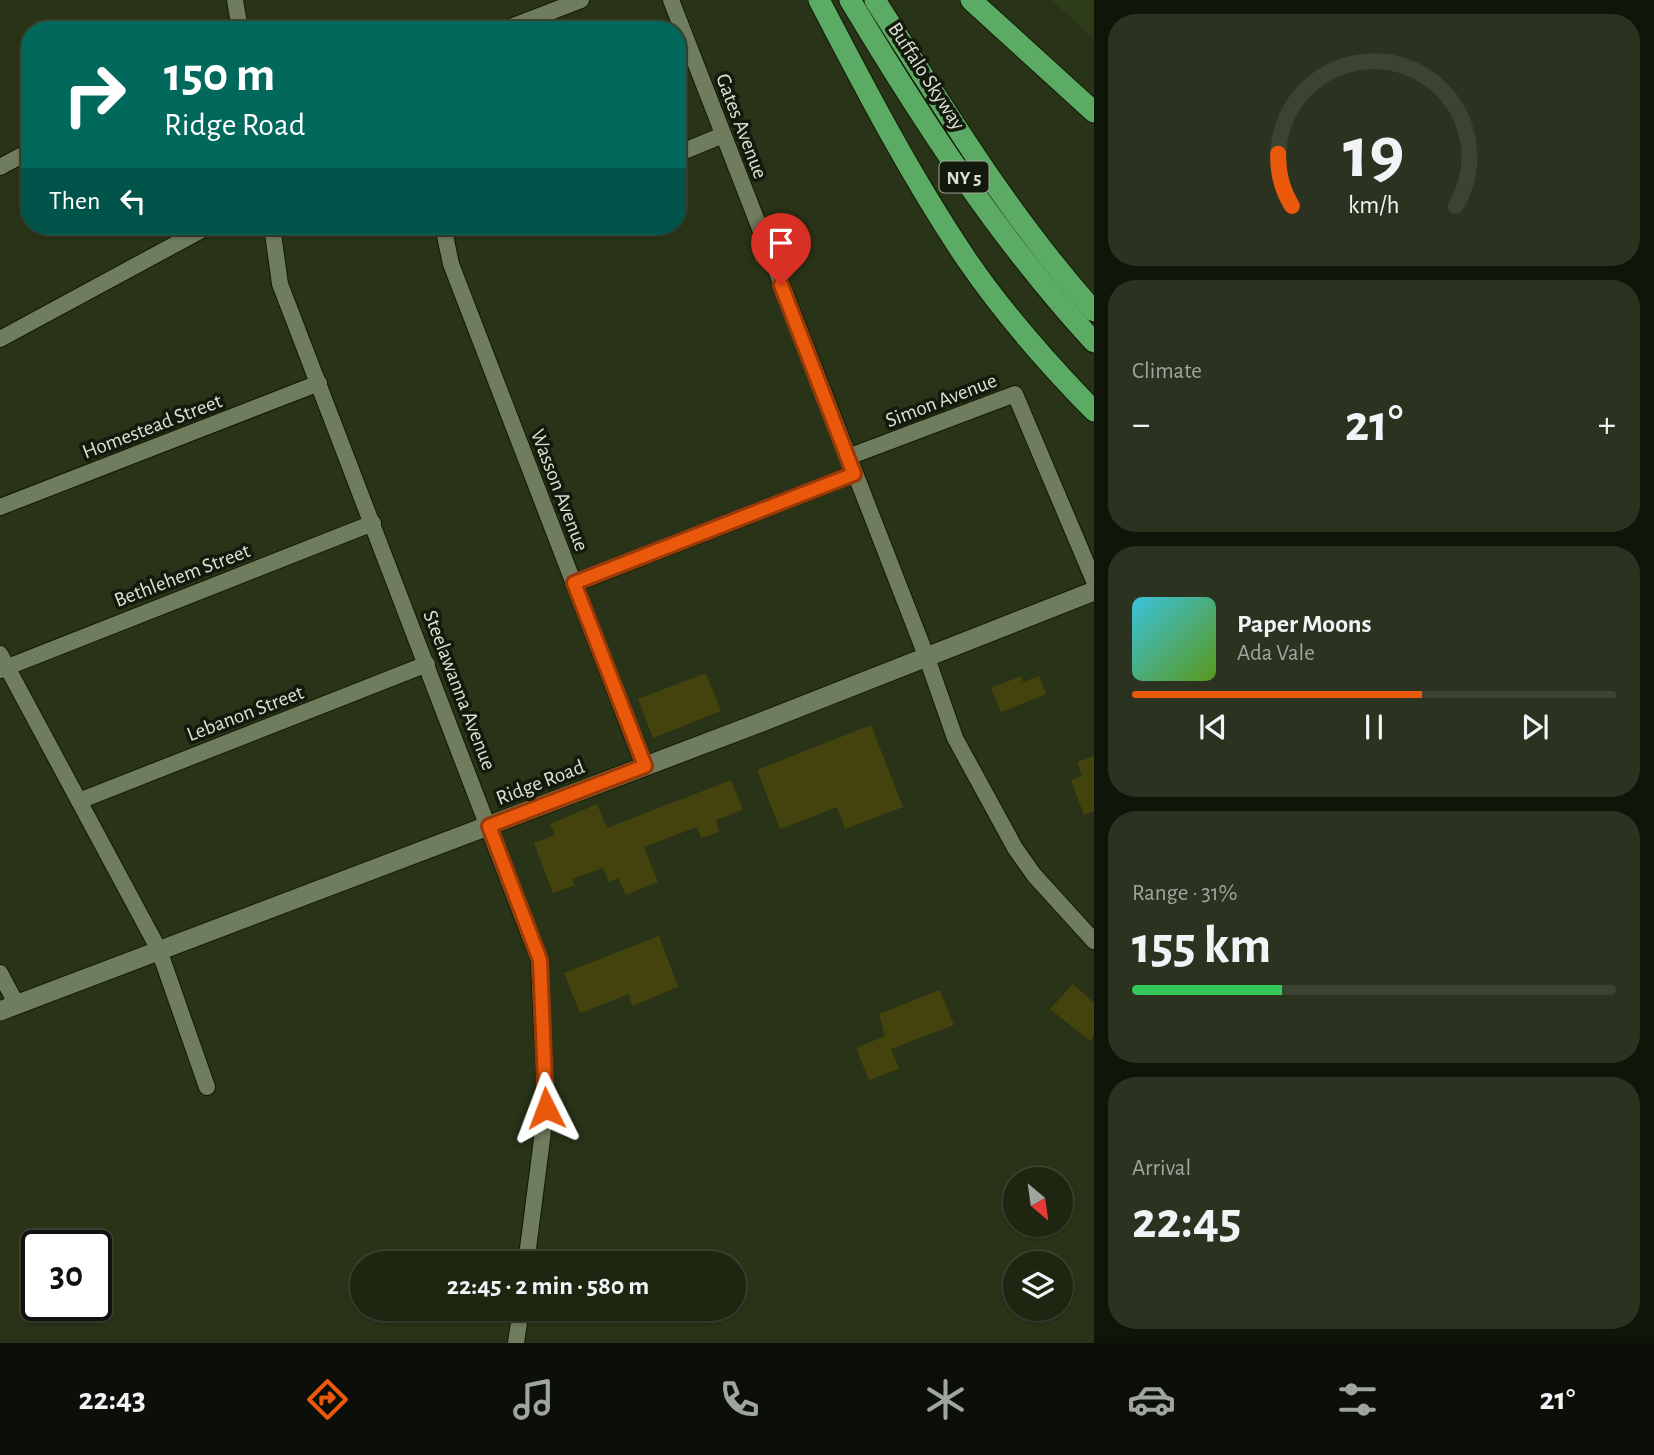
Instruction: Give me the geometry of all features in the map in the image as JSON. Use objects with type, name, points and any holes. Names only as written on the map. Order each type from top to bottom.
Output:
[{"type":"highway","points":[[819,0],[910,170],[968,262],[1029,341],[1094,411]]},
{"type":"highway","name":"Buffalo Skyway","points":[[850,0],[927,122],[1002,232],[1056,300],[1094,342]]},
{"type":"highway","name":"Buffalo Skyway","points":[[875,0],[977,159],[1042,249],[1094,311]]},
{"type":"highway","points":[[971,0],[1094,111]]},
{"type":"main road","name":"Ridge Road","points":[[9,1008],[1094,592]]},
{"type":"street","points":[[235,0],[238,21]]},
{"type":"street","points":[[526,21],[581,0]]},
{"type":"street","name":"Gates Avenue","points":[[671,0],[679,21]]},
{"type":"street","name":"Gates Avenue","points":[[686,39],[927,658],[955,738],[1015,849],[1034,875],[1094,941]]},
{"type":"street","points":[[686,150],[723,135]]},
{"type":"street","points":[[0,167],[21,156]]},
{"type":"street","points":[[0,339],[192,235]]},
{"type":"street","name":"Steelawanna Avenue","points":[[273,235],[281,284],[540,960],[546,1108],[528,1251]]},
{"type":"street","name":"Wasson Avenue","points":[[445,235],[451,264],[645,766]]},
{"type":"street","name":"Homestead Street","points":[[0,507],[319,383]]},
{"type":"street","name":"Simon Avenue","points":[[848,457],[1015,394],[1094,581]]},
{"type":"street","points":[[574,583],[854,474]]},
{"type":"street","name":"Bethlehem Street","points":[[2,664],[373,523]]},
{"type":"street","points":[[2,664],[159,950],[207,1087]]},
{"type":"street","name":"Lebanon Street","points":[[79,801],[427,664]]},
{"type":"street","points":[[0,973],[9,1008]]},
{"type":"street","points":[[516,1343],[519,1321]]},
{"type":"shaded area","points":[[1051,0],[1094,0],[1094,39]]},
{"type":"building","points":[[706,673],[721,711],[653,738],[638,699]]},
{"type":"building","points":[[1021,676],[1023,682],[1039,676],[1046,694],[1001,712],[991,688]]},
{"type":"building","points":[[871,725],[903,807],[845,829],[837,807],[780,829],[757,770]]},
{"type":"building","points":[[1094,756],[1094,811],[1084,815],[1071,780],[1082,776],[1077,762]]},
{"type":"building","points":[[731,780],[743,810],[716,820],[719,832],[701,838],[697,827],[644,847],[658,882],[626,895],[618,878],[609,882],[603,868],[572,879],[575,885],[553,893],[534,843],[555,835],[550,824],[597,804],[607,828]]},
{"type":"building","points":[[659,936],[678,987],[632,1006],[629,994],[580,1013],[564,973]]},
{"type":"building","points":[[1073,984],[1094,1003],[1094,1036],[1090,1041],[1050,1009]]},
{"type":"building","points":[[940,990],[954,1025],[891,1049],[899,1069],[869,1080],[856,1048],[885,1036],[879,1014]]},
{"type":"route","points":[[546,1108],[540,960],[489,826],[645,766],[574,583],[854,474],[781,285]]}]
